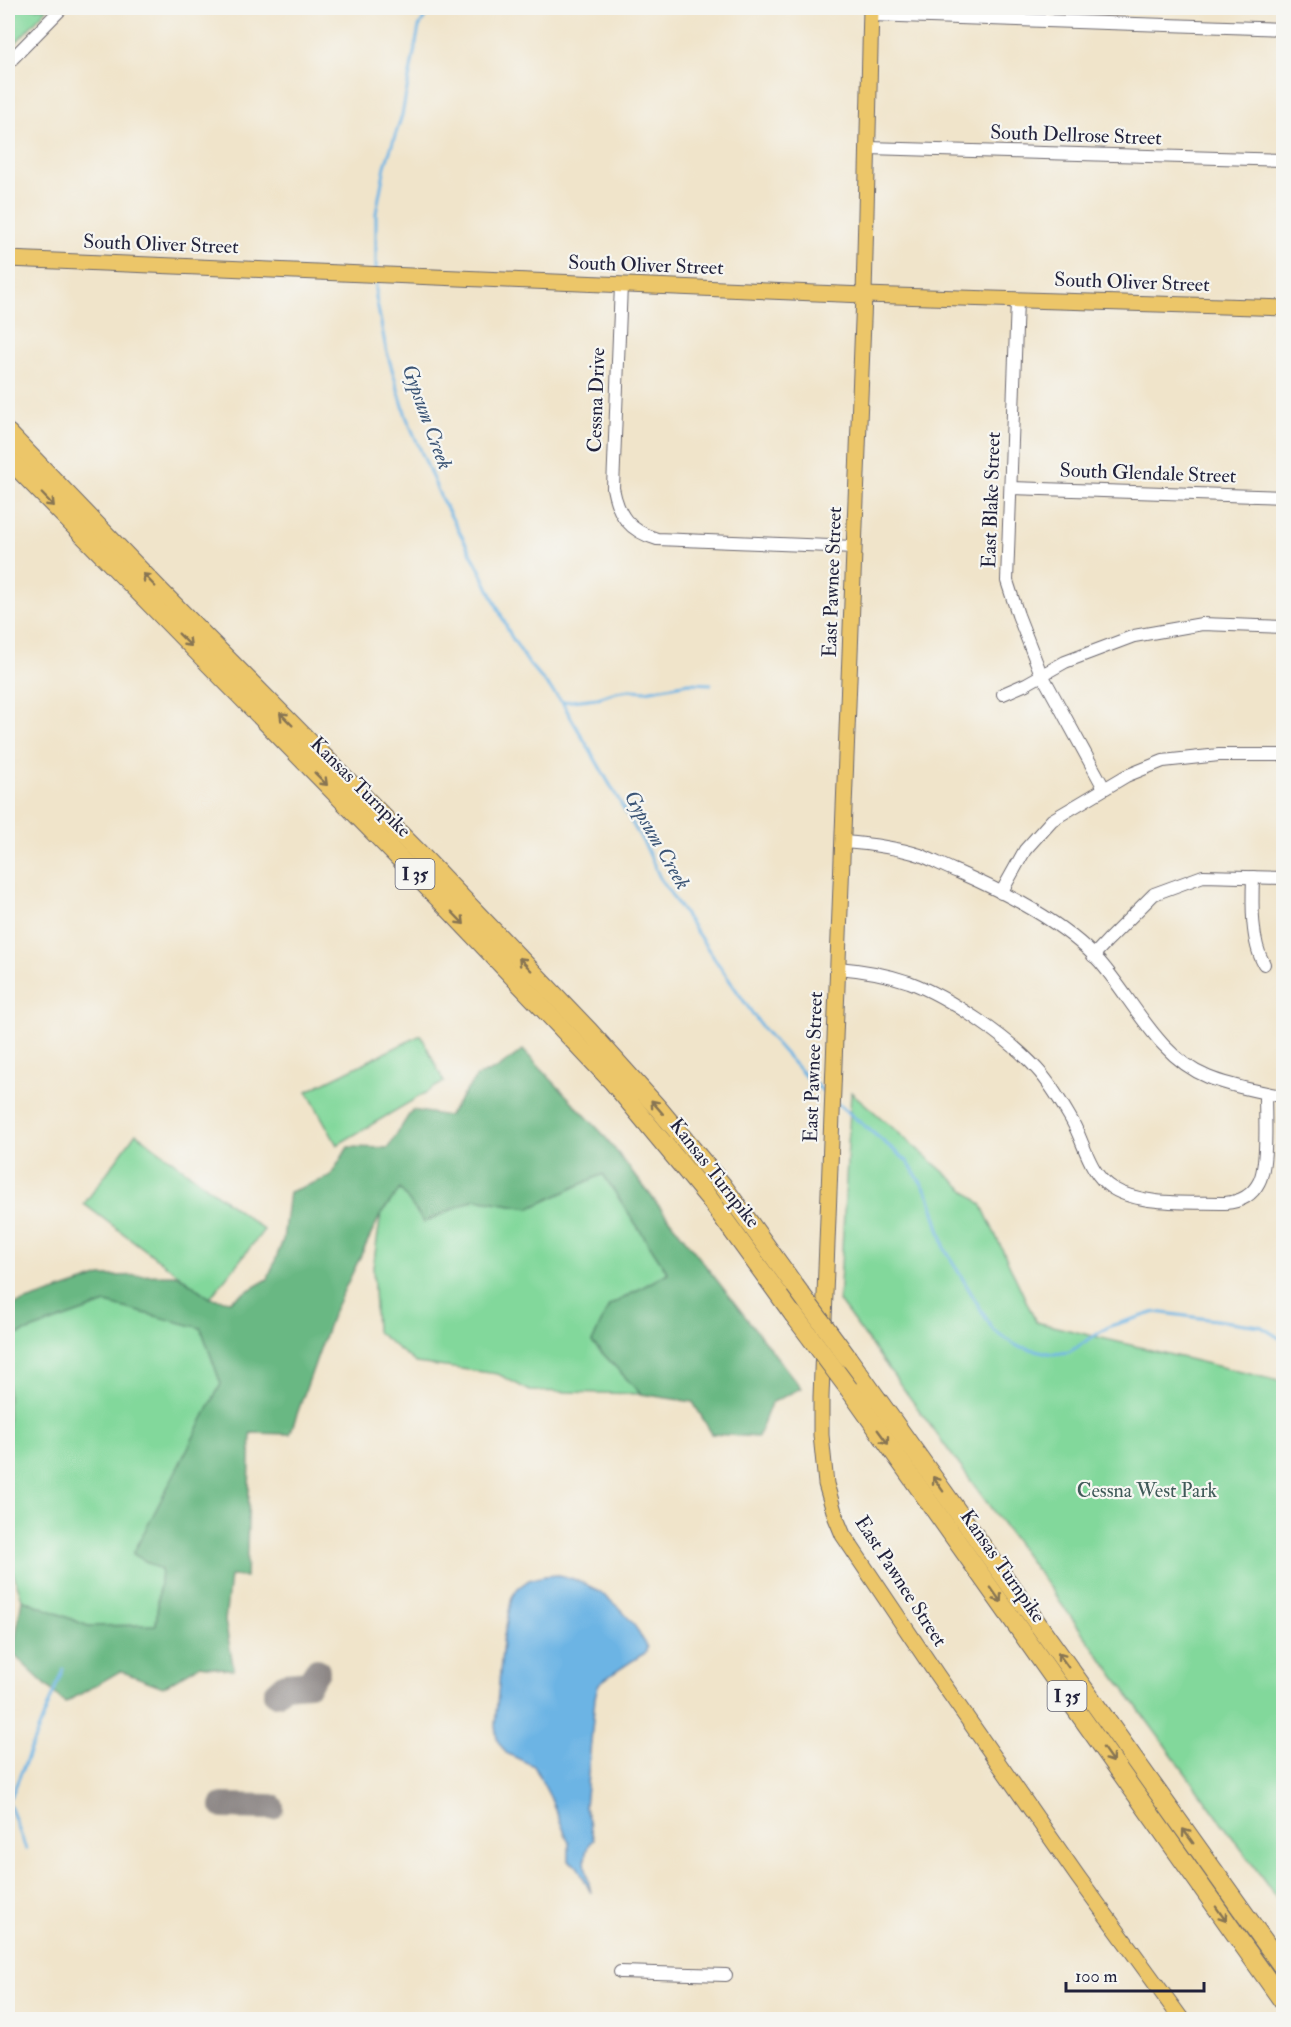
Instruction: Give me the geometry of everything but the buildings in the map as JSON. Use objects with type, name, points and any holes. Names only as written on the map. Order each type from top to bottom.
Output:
[{"type":"highway","name":"Kansas Turnpike","points":[[8,433],[160,592],[416,850],[589,1031],[658,1108],[723,1186],[1284,1969]]},
{"type":"highway","name":"Kansas Turnpike","points":[[8,458],[440,899],[612,1081],[708,1197],[849,1389],[1284,2003]]},
{"type":"main road","name":"East Pawnee Street","points":[[871,11],[864,295],[821,1435],[826,1484],[843,1535],[884,1599],[1078,1877],[1182,2019]]},
{"type":"main road","name":"South Oliver Street","points":[[8,259],[864,295],[1284,308]]},
{"type":"street","points":[[8,63],[62,8]]},
{"type":"street","points":[[871,11],[1284,29]]},
{"type":"street","name":"South Dellrose Street","points":[[868,148],[1284,160]]},
{"type":"street","name":"Cessna Drive","points":[[621,285],[613,488],[616,506],[631,525],[645,536],[657,539],[855,547]]},
{"type":"street","name":"East Blake Street","points":[[1017,300],[1007,581],[1042,675],[1104,789]]},
{"type":"street","name":"South Glendale Street","points":[[1011,488],[1284,497]]},
{"type":"street","points":[[1004,694],[1065,662],[1134,636],[1202,624],[1284,627]]},
{"type":"street","points":[[1001,893],[1025,850],[1052,820],[1126,776],[1163,761],[1219,755],[1284,755]]},
{"type":"street","points":[[844,842],[877,844],[920,855],[1001,893],[1065,932],[1094,957],[1167,1048],[1184,1063],[1208,1077],[1284,1097]]},
{"type":"street","points":[[1094,957],[1154,894],[1203,876],[1284,878]]},
{"type":"street","points":[[1253,878],[1252,900],[1257,953],[1264,964]]},
{"type":"street","points":[[838,968],[867,970],[910,983],[983,1024],[1019,1051],[1039,1071],[1055,1093],[1075,1125],[1098,1175],[1111,1188],[1142,1200],[1225,1203],[1238,1202],[1251,1193],[1260,1182],[1263,1167],[1265,1093]]},
{"type":"street","points":[[620,1972],[726,1975]]},
{"type":"green space","points":[[8,8],[48,8],[8,51]]},
{"type":"green space","points":[[421,1035],[444,1082],[337,1145],[307,1091]]},
{"type":"green space","points":[[523,1050],[602,1133],[801,1388],[771,1403],[758,1437],[712,1434],[693,1402],[641,1394],[592,1342],[609,1306],[668,1273],[603,1174],[530,1208],[475,1199],[424,1222],[400,1189],[381,1214],[332,1315],[290,1434],[251,1433],[246,1577],[230,1576],[225,1621],[234,1670],[200,1665],[163,1687],[120,1671],[65,1703],[13,1654],[22,1599],[88,1626],[156,1625],[161,1570],[133,1554],[221,1384],[201,1328],[106,1303],[8,1338],[8,1307],[101,1276],[178,1275],[210,1298],[230,1301],[268,1279],[283,1240],[289,1192],[330,1177],[348,1147],[388,1148],[412,1110],[448,1116],[477,1076],[498,1068]]},
{"type":"green space","name":"Cessna West Park","points":[[851,1092],[981,1204],[1036,1322],[1283,1382],[1283,1906],[839,1301]]},
{"type":"green space","points":[[136,1133],[264,1230],[210,1298],[84,1204]]},
{"type":"green space","points":[[603,1174],[668,1273],[609,1306],[592,1342],[641,1394],[530,1391],[498,1374],[416,1363],[376,1331],[373,1267],[381,1214],[400,1188],[424,1222],[475,1199],[530,1208]]},
{"type":"green space","points":[[106,1303],[201,1328],[221,1384],[134,1553],[161,1570],[156,1625],[88,1626],[22,1599],[11,1566],[8,1565],[8,1338]]},
{"type":"water","points":[[558,1575],[586,1584],[611,1601],[632,1623],[647,1648],[645,1653],[601,1682],[596,1692],[585,1807],[594,1840],[586,1851],[585,1858],[591,1893],[577,1866],[569,1861],[569,1843],[534,1766],[506,1753],[497,1740],[495,1725],[503,1641],[512,1597],[518,1588],[529,1580]]},
{"type":"waterway","name":"Gypsum Creek","points":[[376,271],[376,213],[385,166],[402,115],[419,27],[431,8]]},
{"type":"waterway","name":"Gypsum Creek","points":[[376,280],[376,298],[386,349],[406,416],[441,498],[479,568],[511,636],[529,664],[562,702],[646,847],[660,878],[712,955],[764,1030],[805,1076],[828,1095]]},
{"type":"waterway","points":[[562,702],[598,698],[630,690],[646,691],[689,683],[711,684]]},
{"type":"waterway","name":"Gypsum Creek","points":[[838,1104],[907,1161],[929,1195],[945,1249],[993,1330],[1017,1346],[1053,1354],[1069,1352],[1110,1326],[1156,1312],[1260,1326],[1284,1341]]},
{"type":"waterway","points":[[26,1849],[8,1800],[63,1669]]},
{"type":"taxiway","points":[[276,1693],[285,1685],[309,1683],[317,1671]]},
{"type":"taxiway","points":[[223,1806],[271,1807]]}]
